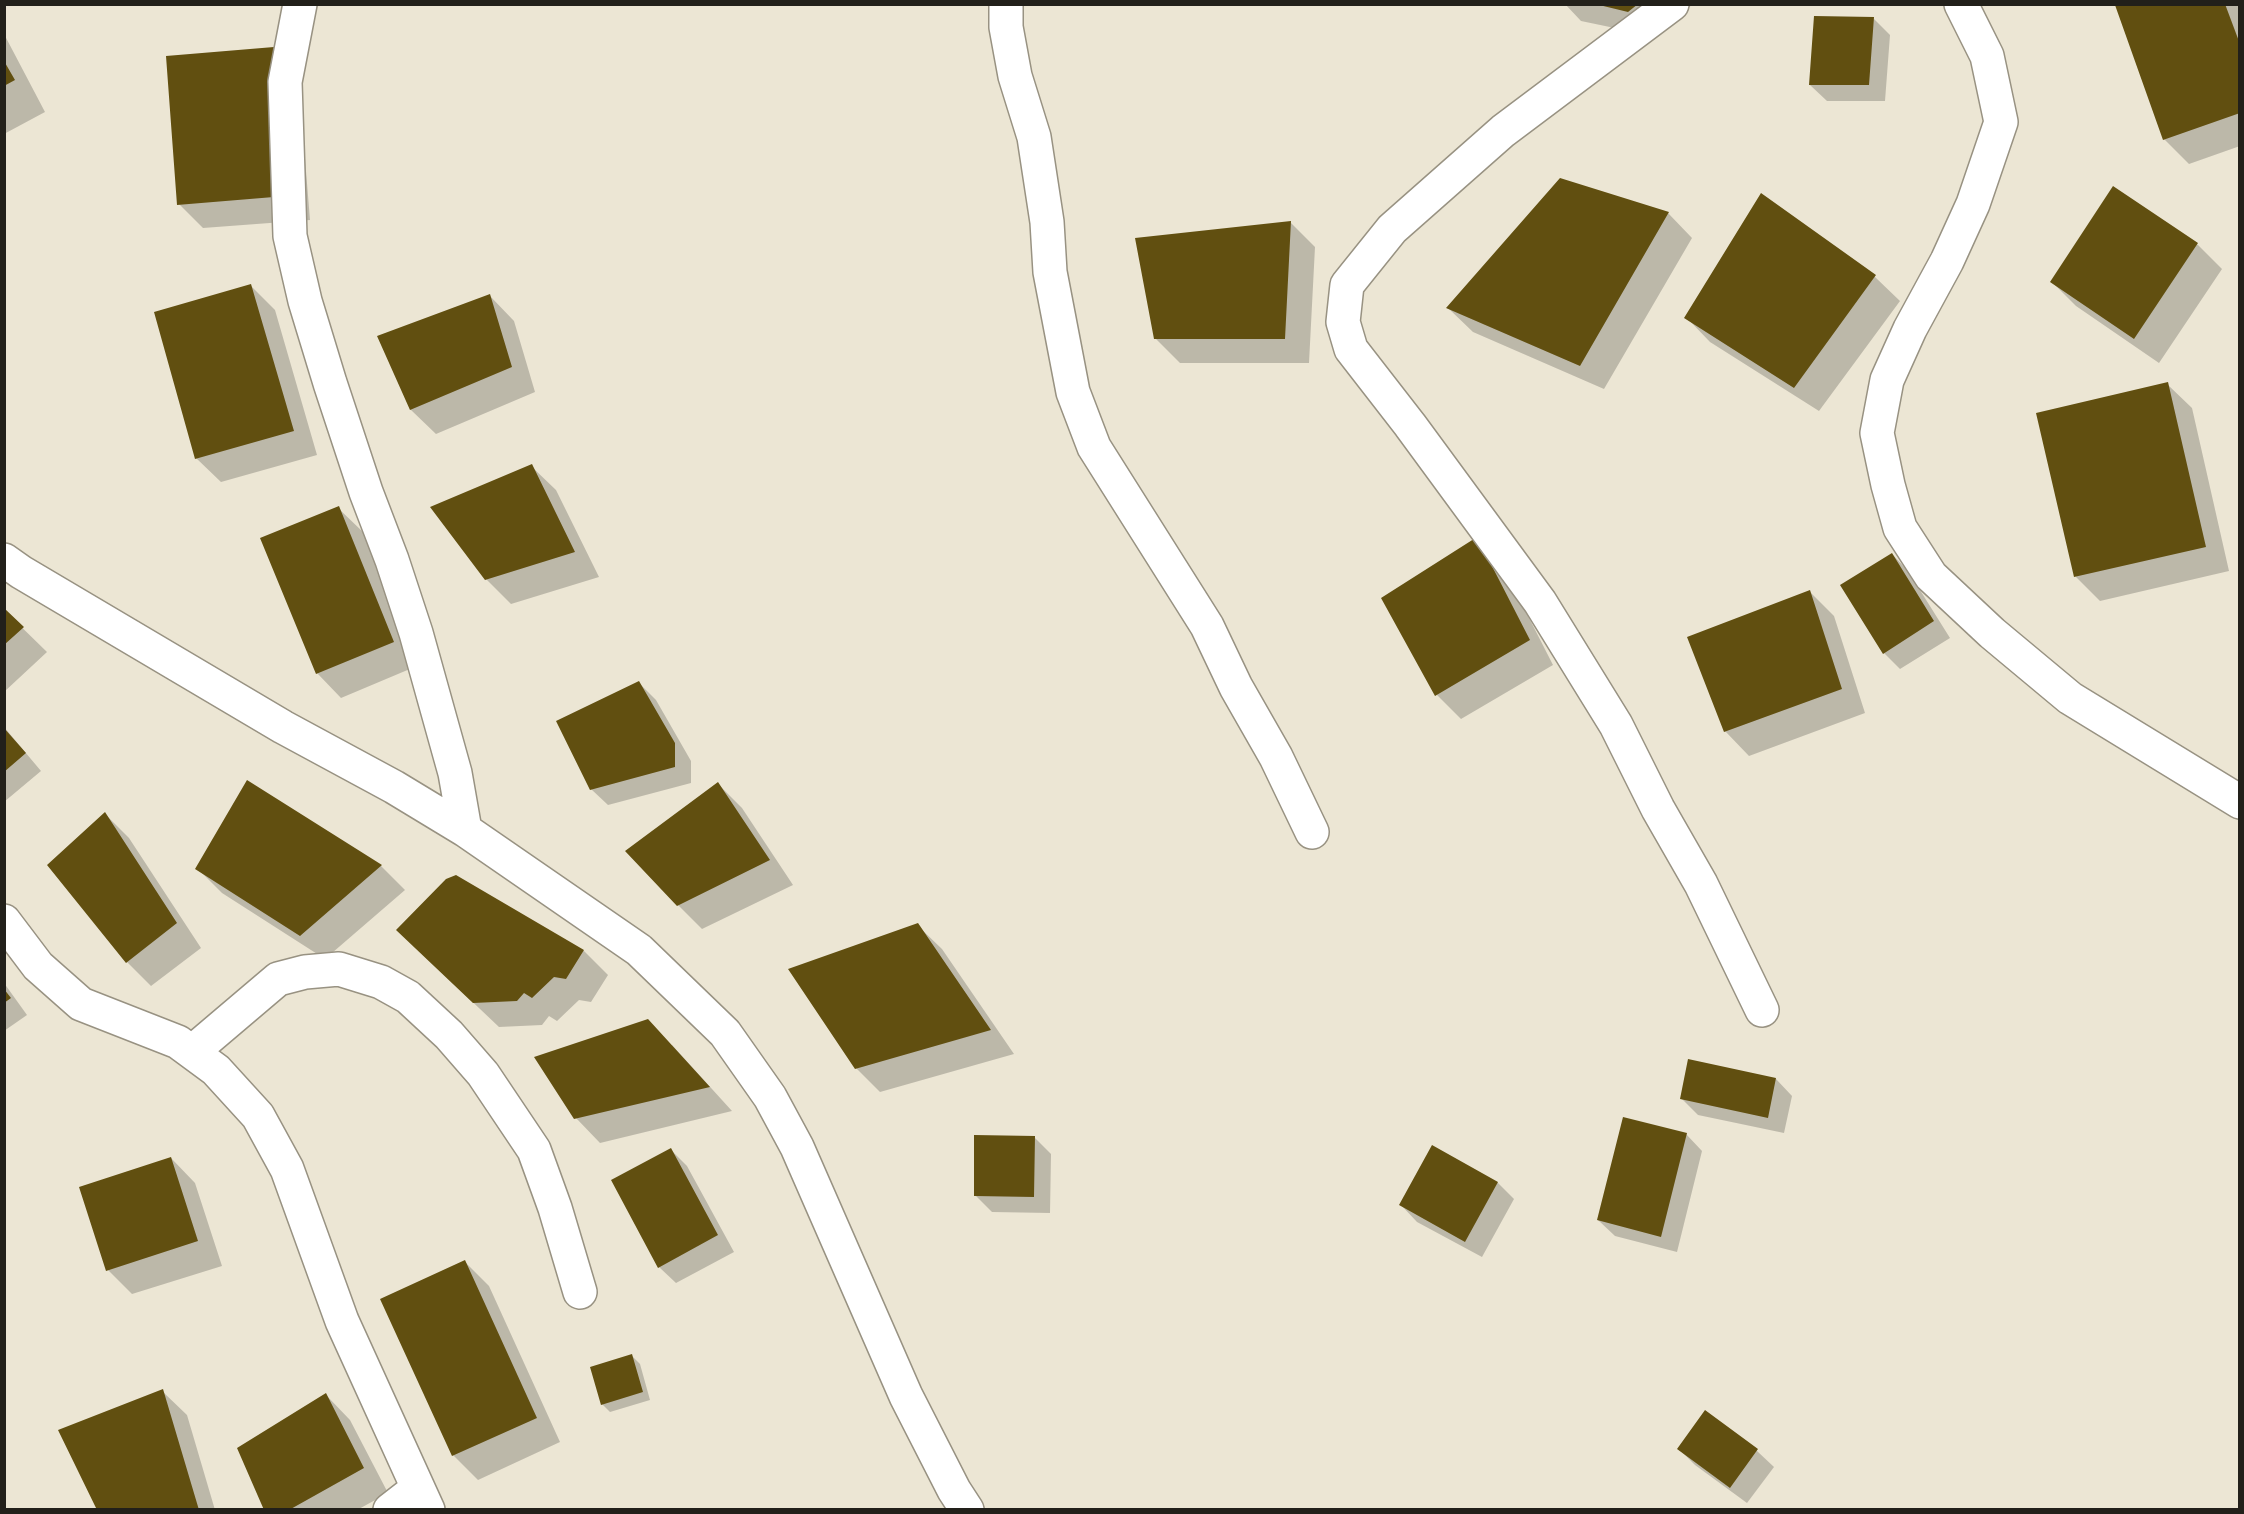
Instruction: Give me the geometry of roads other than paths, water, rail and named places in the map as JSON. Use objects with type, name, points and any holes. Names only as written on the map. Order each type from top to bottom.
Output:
[{"type":"street","points":[[300,4],[285,82],[291,236],[305,301],[330,383],[416,633],[455,773],[465,830]]},
{"type":"street","points":[[1006,4],[1006,27],[1015,76],[1034,137],[1047,222],[1050,272],[1073,392],[1094,447],[1207,626],[1236,687],[1276,758],[1312,832]]},
{"type":"street","points":[[1672,4],[1503,130],[1392,229],[1347,285],[1343,322],[1351,350],[1410,425],[1540,602],[1610,716],[1658,809],[1701,884],[1762,1010]]},
{"type":"street","points":[[1962,4],[1987,56],[2001,122],[1973,204],[1887,380],[1877,433],[1900,528],[1931,576],[1992,633],[2070,698],[2240,802]]},
{"type":"street","points":[[4,560],[283,727],[393,787],[465,830],[639,950],[725,1033],[770,1097],[797,1147],[906,1396],[954,1490],[967,1509]]},
{"type":"street","points":[[4,921],[38,966],[81,1004],[178,1042],[216,1070],[258,1116],[287,1169],[342,1321],[423,1499],[390,1509]]},
{"type":"street","points":[[192,1052],[278,979],[305,972],[339,969],[381,982],[408,997],[449,1035],[483,1074],[534,1150],[555,1208],[580,1292]]}]
